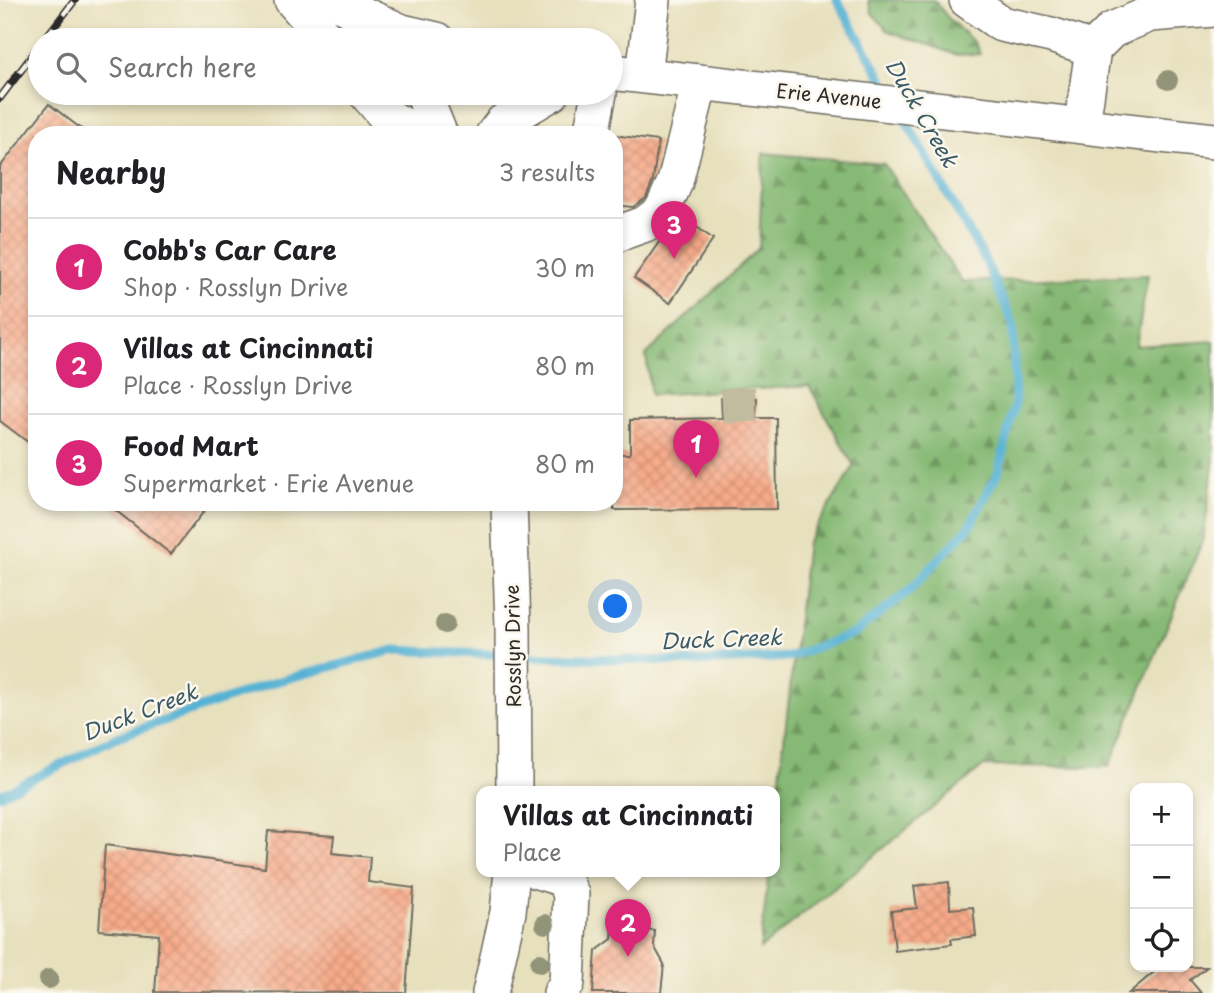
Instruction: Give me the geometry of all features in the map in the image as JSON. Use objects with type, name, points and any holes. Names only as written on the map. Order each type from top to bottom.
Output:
[{"type":"street","points":[[292,0],[316,28]]},
{"type":"street","points":[[330,0],[387,28]]},
{"type":"street","points":[[628,74],[653,0]]},
{"type":"street","points":[[967,0],[1000,24],[1051,35],[1093,49]]},
{"type":"street","points":[[1082,125],[1093,49],[1112,30],[1150,14],[1214,9]]},
{"type":"street","name":"Erie Avenue","points":[[628,74],[1214,141]]},
{"type":"street","points":[[623,231],[645,224],[662,211],[675,182],[700,82]]},
{"type":"street","points":[[376,105],[384,114],[405,126]]},
{"type":"street","points":[[428,105],[436,126]]},
{"type":"street","points":[[500,126],[532,105]]},
{"type":"street","points":[[593,126],[597,105]]},
{"type":"street","name":"Rosslyn Drive","points":[[509,511],[514,786]]},
{"type":"street","points":[[490,993],[508,912],[511,877]]},
{"type":"street","points":[[558,877],[564,879],[571,894],[566,983],[561,993]]},
{"type":"green space","points":[[868,0],[934,0],[949,19],[975,43],[980,54],[957,55],[888,31],[872,13]]},
{"type":"green space","points":[[763,153],[884,164],[962,282],[1148,275],[1136,346],[1214,341],[1214,459],[1204,537],[1109,767],[984,766],[760,949],[768,877],[780,877],[779,786],[807,542],[854,466],[809,386],[651,395],[646,355],[759,248]]},
{"type":"building","points":[[50,105],[77,126],[32,126]]},
{"type":"building","points":[[28,131],[28,442],[0,421],[0,167]]},
{"type":"building","points":[[623,136],[658,141],[653,181],[646,198],[633,207],[623,206]]},
{"type":"building","points":[[682,216],[713,239],[670,303],[634,278],[664,235],[675,227]]},
{"type":"building","points":[[721,398],[757,398],[756,418],[776,418],[777,509],[623,510],[623,454],[630,454],[630,420],[722,418]]},
{"type":"building","points":[[116,511],[204,511],[171,554]]},
{"type":"building","points":[[268,831],[334,836],[332,853],[370,857],[368,882],[414,888],[406,993],[155,992],[159,935],[99,930],[105,845],[265,868]]},
{"type":"building","points":[[949,882],[950,909],[973,907],[976,936],[951,939],[952,944],[895,951],[891,911],[917,908],[914,886]]},
{"type":"building","points":[[613,927],[655,931],[654,946],[664,964],[661,993],[593,993],[596,951],[612,939]]},
{"type":"building","points":[[1193,967],[1207,967],[1190,980],[1201,993],[1129,993],[1154,972],[1193,972]]},
{"type":"waterway","name":"Duck Creek","points":[[837,0],[892,96]]},
{"type":"waterway","name":"Duck Creek","points":[[520,656],[697,662],[789,657],[855,633],[910,590],[969,527],[998,473],[1015,403],[1013,324],[985,260],[902,114]]},
{"type":"waterway","name":"Duck Creek","points":[[0,795],[117,737],[275,682],[394,650],[507,655]]},
{"type":"tunnel","points":[[722,406],[756,404]]},
{"type":"railway","points":[[53,28],[75,0]]},
{"type":"railway","points":[[0,98],[28,61]]},
{"type":"place","name":"Food Mart","points":[[674,259]]},
{"type":"place","name":"Cobb's Car Care","points":[[696,478]]},
{"type":"place","name":"Villas at Cincinnati","points":[[628,957]]}]
